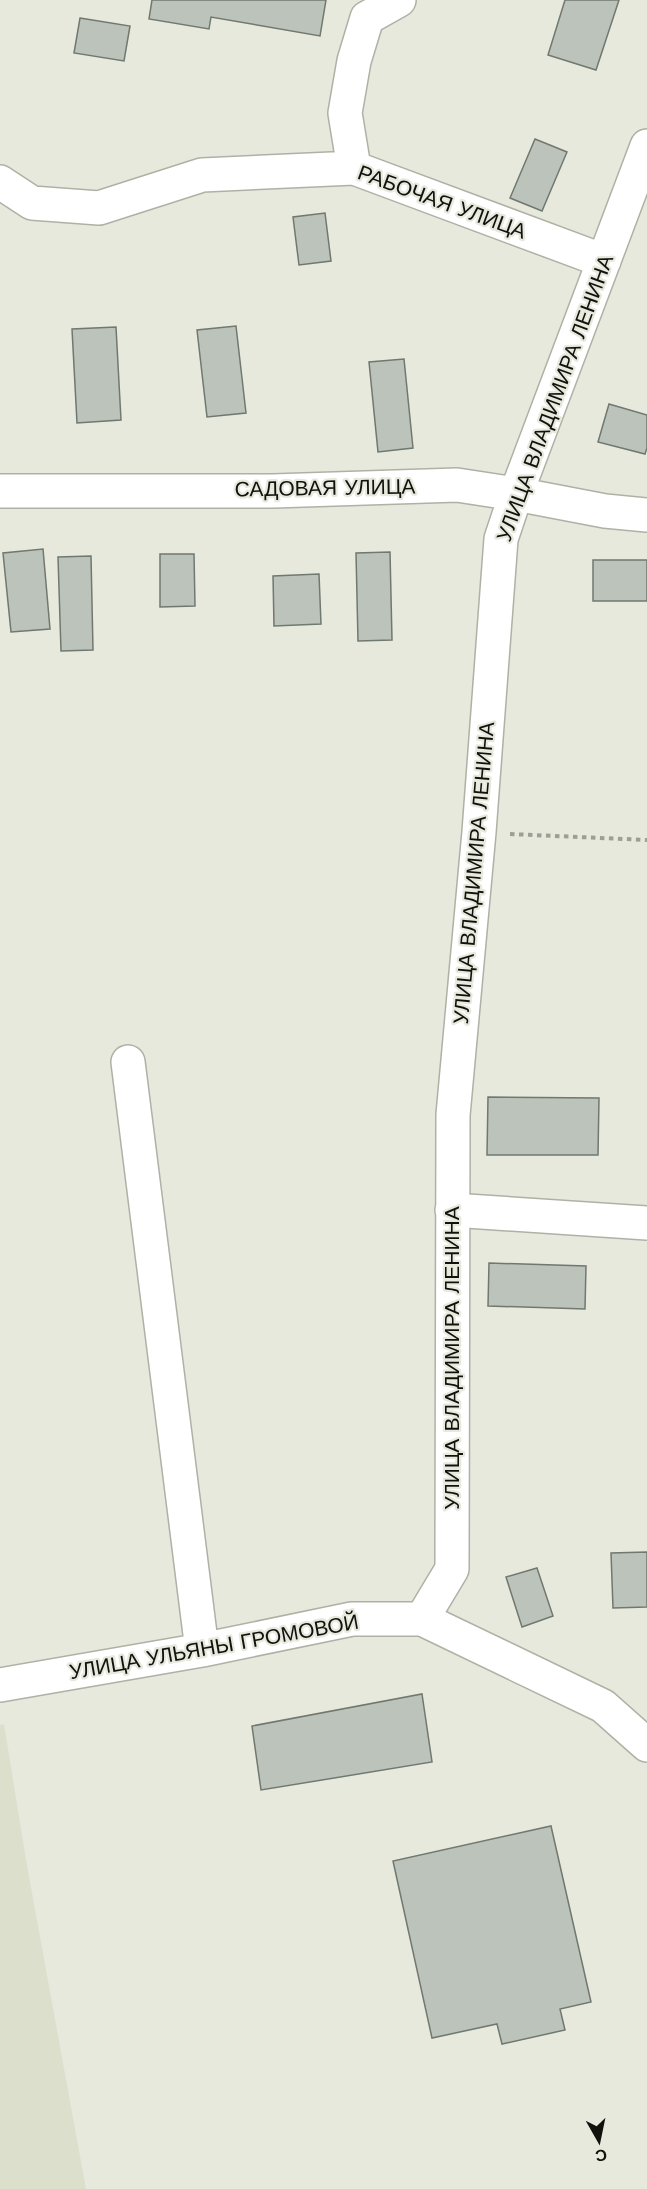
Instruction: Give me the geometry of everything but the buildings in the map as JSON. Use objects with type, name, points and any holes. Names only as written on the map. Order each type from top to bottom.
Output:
[{"type":"street","points":[[354,168],[345,113],[354,61],[367,18],[399,0]]},
{"type":"street","name":"УЛИЦА ВЛАДИМИРА ЛЕНИНА","points":[[422,1619],[452,1569],[453,1115],[501,539],[647,146]]},
{"type":"street","name":"РАБОЧАЯ УЛИЦА","points":[[0,182],[32,203],[99,208],[202,175],[354,168],[604,261]]},
{"type":"street","name":"САДОВАЯ УЛИЦА","points":[[0,491],[273,491],[457,485],[605,511],[647,515]]},
{"type":"street","points":[[129,1062],[202,1650]]},
{"type":"street","points":[[452,1210],[647,1222]]},
{"type":"street","name":"УЛИЦА УЛЬЯНЫ ГРОМОВОЙ","points":[[0,1685],[202,1650],[352,1620],[422,1619],[603,1706],[647,1744]]},
{"type":"path","points":[[478,832],[647,840]]},
{"type":"shaded area","points":[[4,1724],[26,1860],[86,2189],[0,2189],[0,1725]]}]
